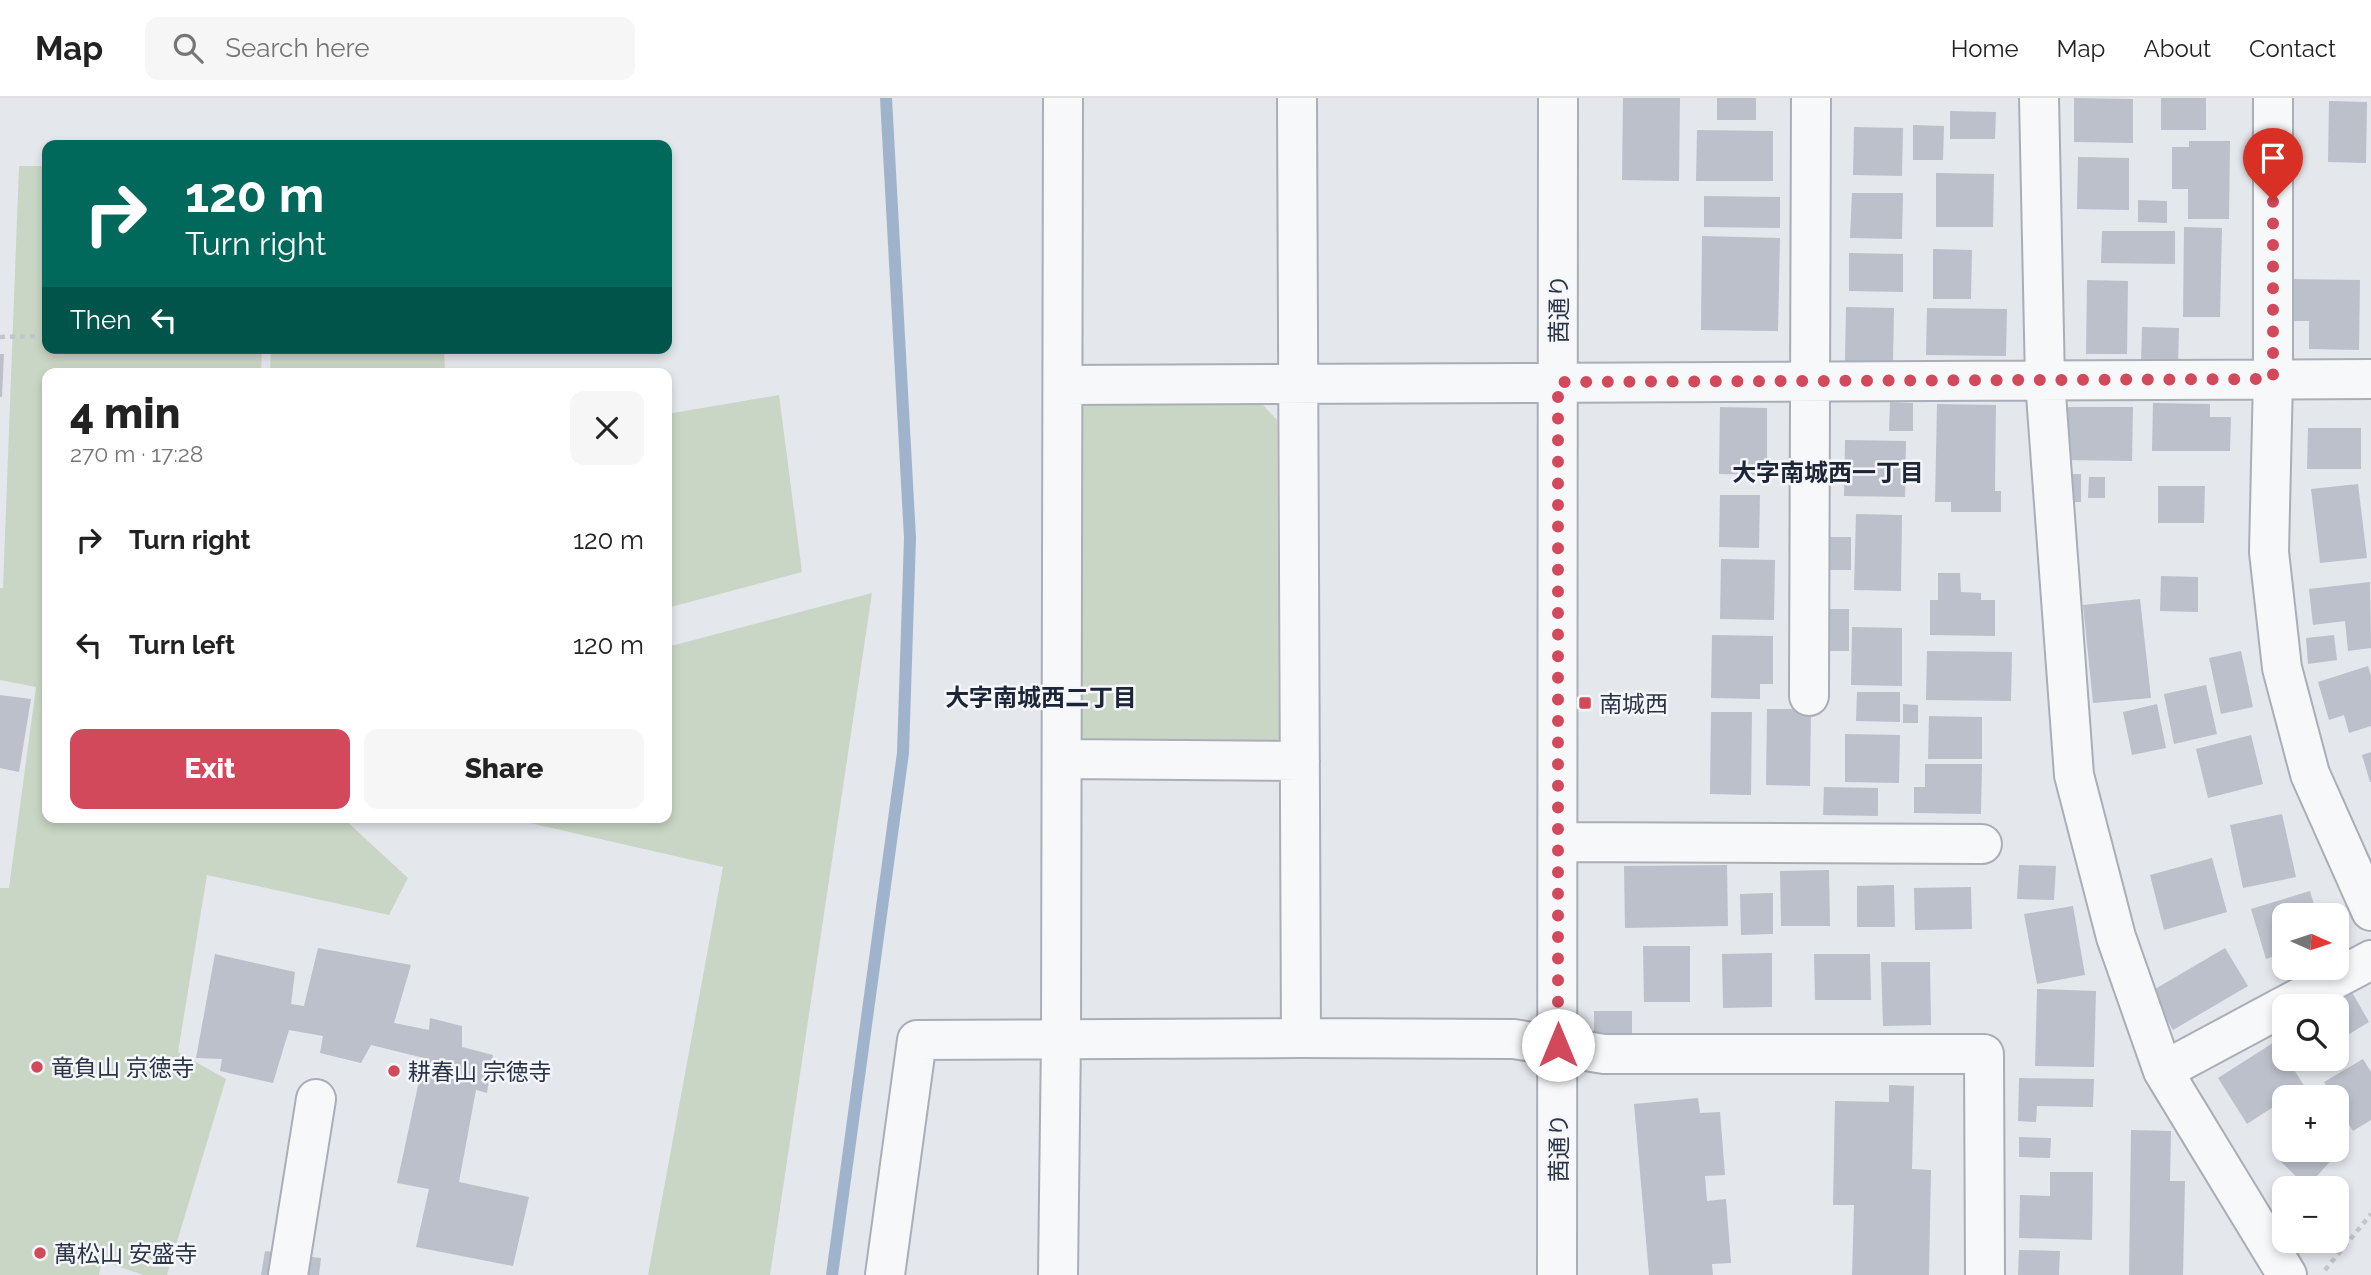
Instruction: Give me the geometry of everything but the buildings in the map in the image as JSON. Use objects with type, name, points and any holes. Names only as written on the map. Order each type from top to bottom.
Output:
[{"type":"street","points":[[1058,1275],[1063,98]]},
{"type":"street","points":[[1297,98],[1301,1038]]},
{"type":"street","name":"茜通り","points":[[1558,98],[1558,1272]]},
{"type":"street","points":[[1809,696],[1811,98]]},
{"type":"street","points":[[2039,98],[2045,381],[2074,775],[2116,937],[2163,1070],[2287,1275]]},
{"type":"street","points":[[2273,98],[2273,379],[2269,552],[2282,668],[2310,774],[2371,911]]},
{"type":"street","points":[[1063,385],[2371,379]]},
{"type":"street","points":[[1062,759],[1300,761]]},
{"type":"street","points":[[1558,842],[1982,844]]},
{"type":"street","points":[[2307,994],[2371,960]]},
{"type":"street","points":[[2163,1070],[2272,1012]]},
{"type":"street","points":[[885,1275],[917,1040],[1301,1038],[1514,1040],[1604,1054],[1984,1054],[1985,1275]]},
{"type":"street","points":[[288,1275],[316,1099]]},
{"type":"path","points":[[0,337],[35,336]]},
{"type":"path","points":[[2320,1275],[2371,1214]]},
{"type":"green space","points":[[19,166],[42,166],[42,354],[262,354],[261,368],[42,368],[42,823],[348,823],[408,878],[389,915],[207,875],[178,1052],[226,1079],[167,1275],[143,1275],[102,1261],[99,1275],[0,1275],[0,888],[9,888],[36,687],[0,680],[0,588],[3,588]]},
{"type":"green space","points":[[271,354],[444,354],[445,368],[270,368]]},
{"type":"green space","points":[[779,395],[802,572],[672,607],[672,413]]},
{"type":"green space","points":[[1091,401],[1262,404],[1277,420],[1279,738],[1268,754],[1089,748],[1074,739],[1076,412]]},
{"type":"green space","points":[[872,593],[770,1275],[648,1275],[723,867],[530,823],[672,823],[672,646]]},
{"type":"waterway","points":[[832,1275],[903,753],[910,538],[886,98]]},
{"type":"place","name":"南城西","points":[[1585,703]]},
{"type":"place","name":"竜負山 京徳寺","points":[[37,1067]]},
{"type":"place","name":"耕春山 宗徳寺","points":[[394,1071]]},
{"type":"place","name":"萬松山 安盛寺","points":[[40,1253]]},
{"type":"district","name":"大字南城西一丁目","points":[[1828,472]]},
{"type":"district","name":"大字南城西二丁目","points":[[1041,697]]},
{"type":"route","points":[[1558,1045],[1558,382],[2273,379],[2273,200]]}]
